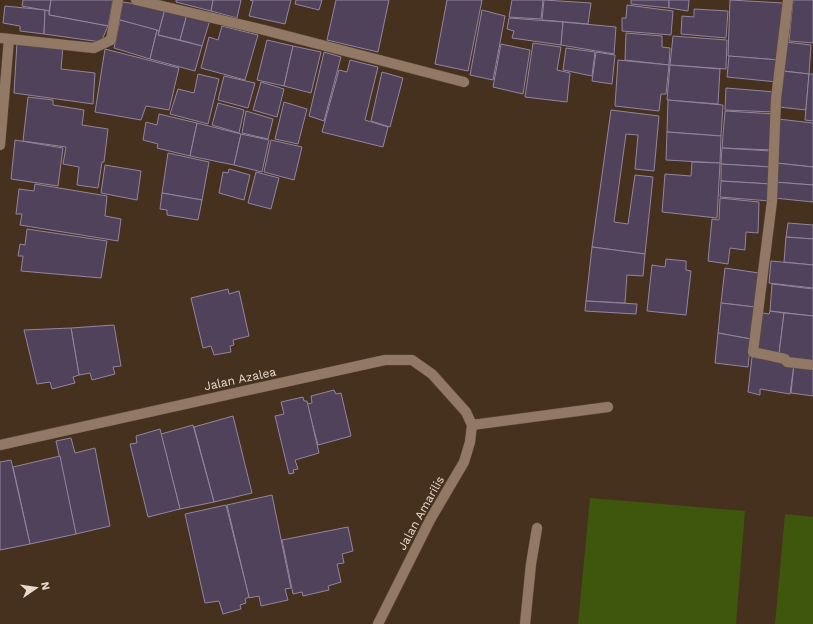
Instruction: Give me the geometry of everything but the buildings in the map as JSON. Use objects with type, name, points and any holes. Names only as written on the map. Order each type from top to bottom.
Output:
[{"type":"street","points":[[0,145],[4,39],[94,48],[100,47],[111,40],[118,0]]},
{"type":"street","points":[[136,0],[264,30],[464,82]]},
{"type":"street","points":[[788,0],[776,99],[772,201],[753,352],[785,359],[787,362],[813,365]]},
{"type":"street","name":"Jalan Azalea","points":[[0,445],[385,360],[412,360],[432,374],[466,412],[472,425]]},
{"type":"street","points":[[472,425],[608,407]]},
{"type":"street","name":"Jalan Amarilis","points":[[378,624],[430,520],[464,462],[470,442],[472,425]]},
{"type":"street","points":[[525,624],[531,564],[537,528]]},
{"type":"green space","points":[[590,498],[745,511],[736,624],[578,624]]},
{"type":"green space","points":[[785,514],[813,517],[813,624],[775,624]]}]
